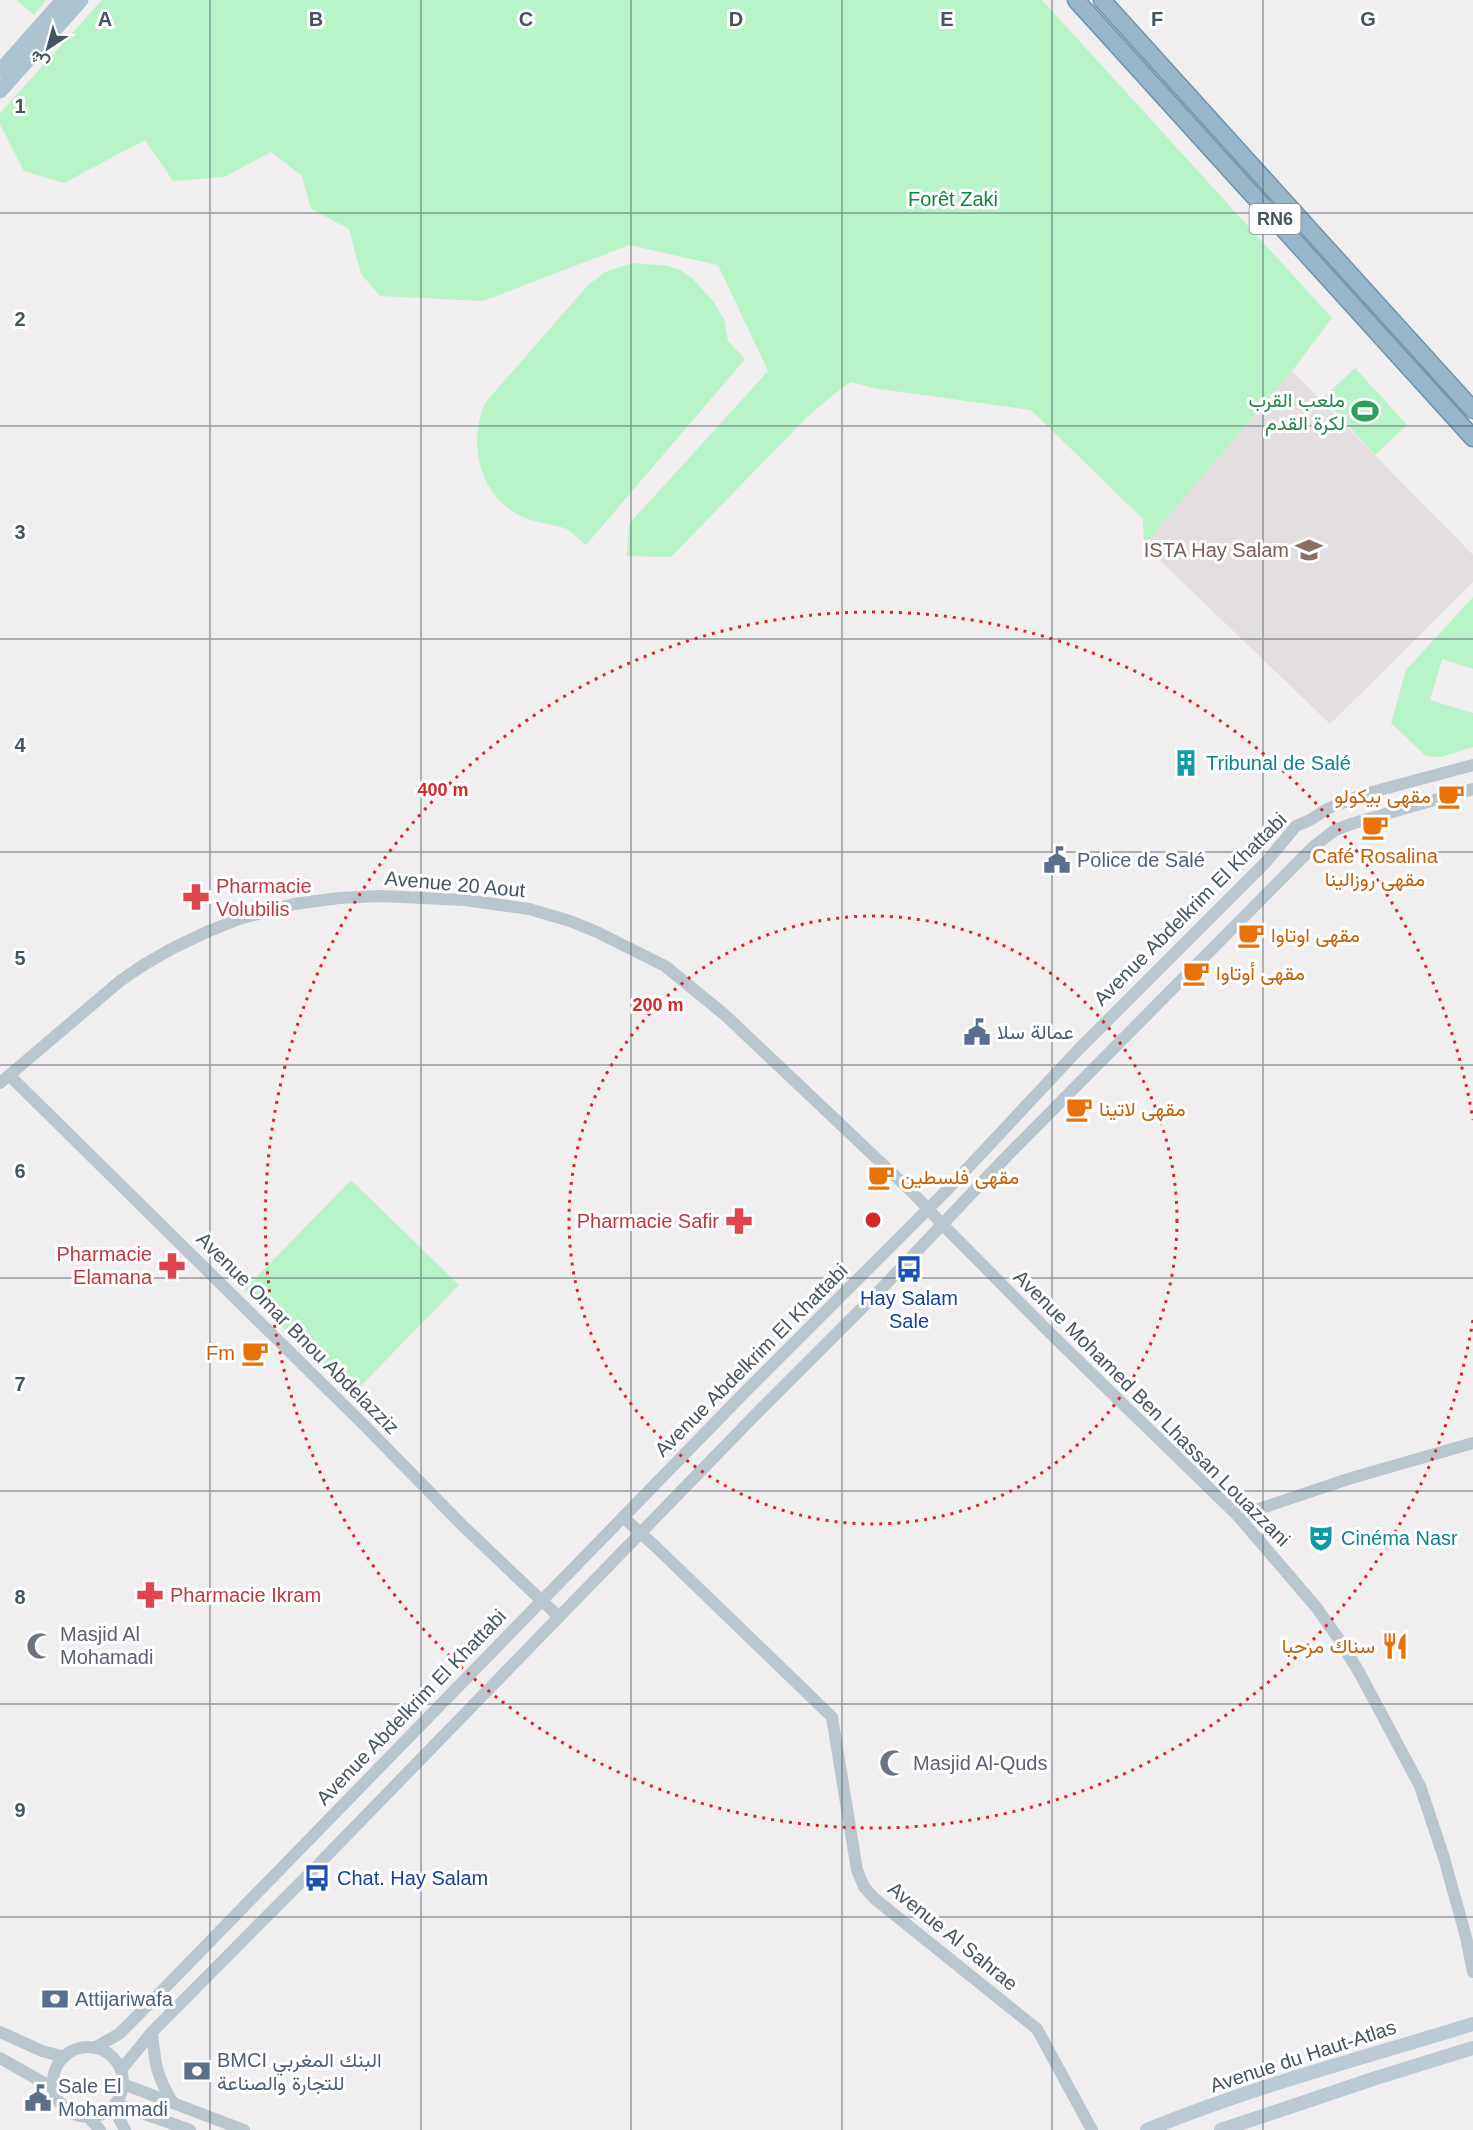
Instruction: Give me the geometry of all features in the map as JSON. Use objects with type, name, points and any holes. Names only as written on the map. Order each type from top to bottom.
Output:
[{"type":"highway","name":"RN6","points":[[1076,0],[1473,438]]},
{"type":"highway","name":"RN6","points":[[1102,0],[1473,410]]},
{"type":"main road","points":[[0,71],[63,0]]},
{"type":"main road","points":[[0,91],[81,0]]},
{"type":"main road","name":"Avenue du Haut-Atlas","points":[[1147,2130],[1302,2074],[1473,2024]]},
{"type":"main road","points":[[1221,2130],[1473,2048]]},
{"type":"street","name":"Avenue Abdelkrim El Khattabi","points":[[94,2048],[119,2034],[745,1392],[1007,1128],[1079,1049],[1282,846],[1296,825],[1361,795],[1473,765]]},
{"type":"street","points":[[121,2070],[152,2032],[943,1225],[1008,1155],[1319,841],[1335,830],[1354,823],[1473,789]]},
{"type":"street","name":"Avenue 20 Aout","points":[[5,1080],[120,981],[175,947],[239,919],[294,904],[363,896],[465,900],[529,909],[570,921],[607,936],[665,966],[742,1030],[928,1209]]},
{"type":"street","name":"Avenue Omar Bnou Abdelazziz","points":[[5,1080],[364,1425],[463,1526],[559,1617]]},
{"type":"street","name":"Avenue Mohamed Ben Lhassan Louazzani","points":[[928,1209],[1238,1516],[1284,1568],[1332,1630],[1359,1672],[1420,1785],[1469,1940],[1473,1972]]},
{"type":"street","points":[[1238,1516],[1348,1479],[1473,1443]]},
{"type":"street","name":"Avenue Al Sahrae","points":[[623,1517],[832,1717],[853,1855],[864,1887],[875,1899],[1037,2029],[1092,2130]]},
{"type":"street","points":[[0,2032],[42,2051],[64,2057]]},
{"type":"street","points":[[152,2032],[156,2071],[173,2103]]},
{"type":"street","points":[[78,2048],[94,2048],[106,2052],[115,2060],[121,2070],[122,2091],[114,2106],[106,2113],[88,2117],[80,2116],[60,2104],[53,2088],[54,2071],[64,2057],[78,2048]]},
{"type":"street","points":[[0,2058],[53,2088]]},
{"type":"street","points":[[123,2084],[244,2130]]},
{"type":"street","points":[[114,2106],[190,2130]]},
{"type":"street","points":[[114,2106],[125,2130]]},
{"type":"street","points":[[88,2117],[100,2130]]},
{"type":"street","points":[[152,2130],[168,2122]]},
{"type":"shaded area","name":"ISTA Hay Salam","points":[[1292,371],[1473,555],[1473,582],[1330,724],[1144,545]]},
{"type":"green space","points":[[16,0],[46,0],[34,15]]},
{"type":"green space","name":"Forêt Zaki","points":[[102,0],[1042,0],[1332,318],[1292,371],[1144,545],[1143,519],[1031,410],[873,388],[851,382],[807,417],[671,557],[627,556],[629,524],[768,371],[718,265],[629,245],[483,301],[380,296],[361,274],[349,229],[311,209],[302,176],[271,152],[224,177],[173,181],[145,140],[64,183],[24,171],[0,124],[0,113]]},
{"type":"green space","points":[[633,263],[668,266],[692,278],[713,301],[724,319],[728,341],[745,359],[586,545],[567,529],[533,521],[515,513],[502,503],[492,491],[480,464],[477,449],[480,418],[485,403],[588,285],[605,272]]},
{"type":"green space","name":"ملعب القرب لكرة القدم","points":[[1355,368],[1407,425],[1375,455],[1323,398]]},
{"type":"green space","points":[[1473,597],[1473,669],[1442,659],[1430,700],[1473,713],[1473,747],[1441,757],[1426,756],[1391,723],[1406,670]]},
{"type":"green space","points":[[351,1180],[459,1285],[353,1394],[244,1290]]},
{"type":"place","name":"ملعب القرب لكرة القدم","points":[[1365,411]]},
{"type":"place","name":"ISTA Hay Salam","points":[[1309,550]]},
{"type":"place","name":"Tribunal de Salé","points":[[1186,763]]},
{"type":"place","name":"مقهى بيكولو","points":[[1451,796]]},
{"type":"place","name":"Café Rosalina مقهى روزالينا","points":[[1375,827]]},
{"type":"place","name":"Police de Salé","points":[[1057,860]]},
{"type":"place","name":"Pharmacie Volubilis","points":[[196,897]]},
{"type":"place","name":"مقهى اوتاوا","points":[[1251,935]]},
{"type":"place","name":"مقهى أوتاوا","points":[[1196,973]]},
{"type":"place","name":"عمالة سلا","points":[[977,1032]]},
{"type":"place","name":"مقهى لاتينا","points":[[1079,1109]]},
{"type":"place","name":"مقهى فلسطين","points":[[881,1177]]},
{"type":"place","name":"Pharmacie Safir","points":[[739,1221]]},
{"type":"place","name":"Pharmacie Elamana","points":[[172,1266]]},
{"type":"place","name":"Hay Salam Sale","points":[[909,1269]]},
{"type":"place","name":"Fm","points":[[255,1353]]},
{"type":"place","name":"Cinéma Nasr","points":[[1321,1538]]},
{"type":"place","name":"Pharmacie Ikram","points":[[150,1595]]},
{"type":"place","name":"Masjid Al Mohamadi","points":[[40,1646]]},
{"type":"place","name":"سناك مرحبا","points":[[1395,1646]]},
{"type":"place","name":"Masjid Al-Quds","points":[[893,1763]]},
{"type":"place","name":"Chat. Hay Salam","points":[[317,1878]]},
{"type":"place","name":"Attijariwafa","points":[[55,1999]]},
{"type":"place","name":"BMCI البنك المغربي للتجارة والصناعة","points":[[197,2071]]},
{"type":"place","name":"Sale El Mohammadi","points":[[38,2098]]}]
